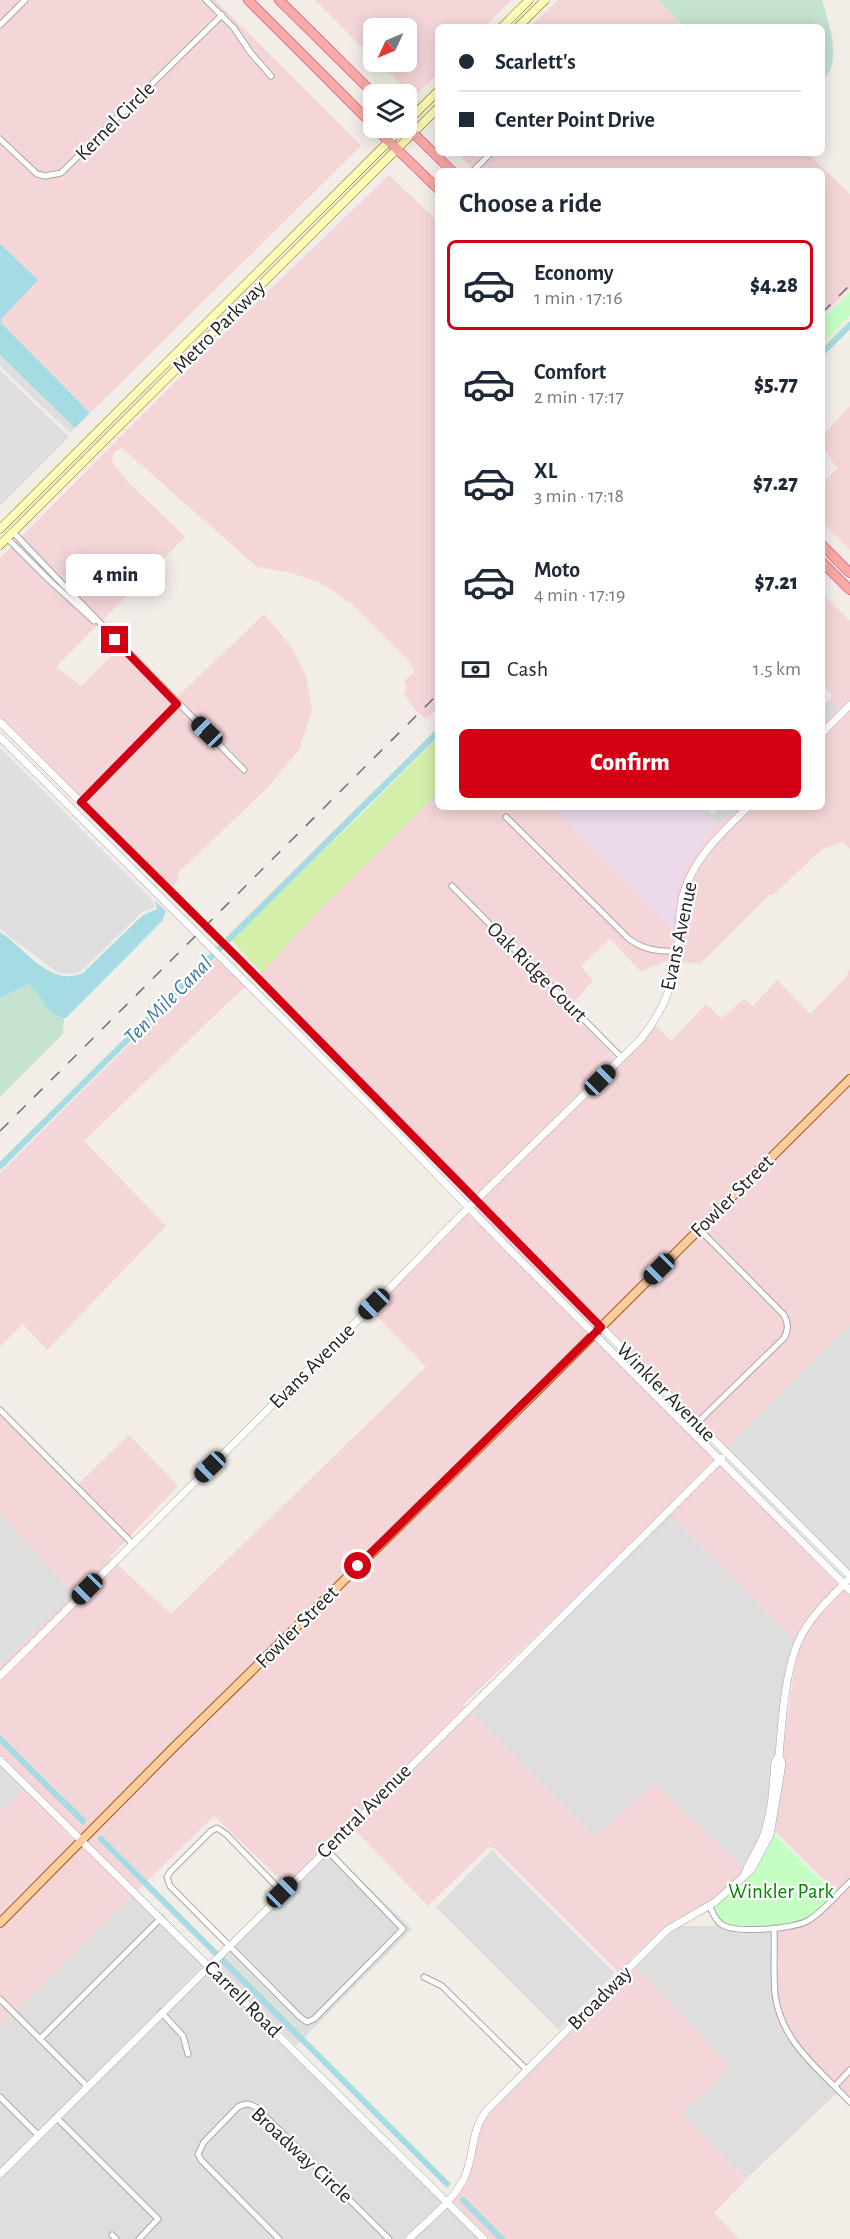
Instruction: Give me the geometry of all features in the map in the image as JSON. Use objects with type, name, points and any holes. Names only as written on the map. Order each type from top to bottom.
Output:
[{"type":"highway","points":[[248,0],[363,116]]},
{"type":"highway","points":[[279,0],[364,84]]},
{"type":"highway","points":[[386,138],[435,186]]},
{"type":"highway","points":[[417,138],[435,155]]},
{"type":"highway","points":[[436,156],[449,168]]},
{"type":"highway","points":[[825,548],[850,573]]},
{"type":"highway","points":[[825,564],[850,590]]},
{"type":"main road","points":[[505,24],[529,0]]},
{"type":"main road","points":[[521,24],[545,0]]},
{"type":"main road","name":"Metro Parkway","points":[[417,116],[435,95]]},
{"type":"main road","name":"Metro Parkway","points":[[417,122],[435,110]]},
{"type":"main road","name":"Metro Parkway","points":[[0,529],[393,138]]},
{"type":"main road","name":"Metro Parkway","points":[[0,545],[397,149],[402,138]]},
{"type":"main road","name":"Fowler Street","points":[[0,1923],[850,1079]]},
{"type":"street","points":[[0,25],[25,0]]},
{"type":"street","points":[[206,0],[222,15],[271,76]]},
{"type":"street","name":"Kernel Circle","points":[[0,139],[38,174],[45,176],[61,173],[222,15]]},
{"type":"street","points":[[476,168],[488,156]]},
{"type":"street","points":[[10,535],[49,580],[115,640],[244,770]]},
{"type":"street","points":[[39,776],[68,800],[74,803],[81,802],[177,704]]},
{"type":"street","points":[[825,730],[850,705]]},
{"type":"street","name":"Winkler Avenue","points":[[0,722],[214,933],[733,1459],[849,1582]]},
{"type":"street","name":"Winkler Avenue","points":[[0,737],[227,962],[719,1459],[849,1582]]},
{"type":"street","name":"Evans Avenue","points":[[0,1676],[646,1032],[661,1009],[672,982],[681,907],[693,872],[708,847],[745,810]]},
{"type":"street","points":[[506,817],[629,939],[654,951],[677,951]]},
{"type":"street","points":[[122,858],[131,858],[149,869]]},
{"type":"street","name":"Oak Ridge Court","points":[[452,886],[622,1058]]},
{"type":"street","points":[[697,1424],[784,1338],[788,1330],[788,1322],[780,1310],[699,1229]]},
{"type":"street","points":[[0,1410],[132,1543]]},
{"type":"street","points":[[719,1459],[733,1459]]},
{"type":"street","name":"Central Avenue","points":[[0,2174],[719,1459]]},
{"type":"street","name":"Broadway","points":[[409,2239],[447,2202],[461,2184],[467,2172],[474,2134],[483,2115],[668,1930],[709,1905],[744,1876],[765,1830],[771,1809],[775,1762],[779,1756],[788,1679],[794,1651],[815,1614],[849,1582]]},
{"type":"street","name":"Carrell Road","points":[[1,1764],[211,1963],[484,2239]]},
{"type":"street","points":[[282,1892],[226,1834],[217,1828],[211,1831],[168,1875],[168,1884],[227,1947],[303,2020],[311,2021],[403,1929],[326,1849]]},
{"type":"street","points":[[709,1905],[717,1921],[727,1928],[774,1928],[800,1925],[810,1920],[850,1882]]},
{"type":"street","points":[[40,2039],[161,1918]]},
{"type":"street","points":[[774,1928],[775,1995],[783,2024],[799,2050],[850,2102]]},
{"type":"street","points":[[424,1977],[442,1986],[527,2070]]},
{"type":"street","points":[[0,1999],[87,2086]]},
{"type":"street","points":[[161,2012],[183,2036],[188,2054]]},
{"type":"street","points":[[835,2086],[850,2070]]},
{"type":"street","points":[[0,2097],[38,2135]]},
{"type":"street","name":"Broadway Circle","points":[[279,2239],[201,2160],[198,2154],[204,2142],[238,2107],[244,2104],[252,2104],[258,2108],[389,2239]]},
{"type":"street","points":[[56,2117],[158,2219],[139,2239]]},
{"type":"shaded area","points":[[0,0],[215,0],[361,146],[90,413],[1,323],[1,318],[38,280],[0,244]]},
{"type":"shaded area","points":[[315,0],[511,0],[487,24],[435,24],[435,76],[417,94],[417,84],[401,84],[388,72],[417,72],[417,18],[363,18],[363,48]]},
{"type":"shaded area","points":[[558,0],[659,0],[681,24],[533,24]]},
{"type":"shaded area","points":[[460,156],[810,156],[823,168],[472,168]]},
{"type":"shaded area","points":[[825,170],[850,194],[850,288],[825,313]]},
{"type":"shaded area","points":[[389,175],[435,219],[435,711],[426,719],[415,710],[404,694],[407,687],[404,680],[415,672],[410,662],[352,604],[321,583],[288,572],[257,567],[122,448],[114,452],[112,462],[128,482],[185,537],[56,667],[81,686],[120,647],[174,700],[264,614],[292,648],[306,676],[312,710],[299,750],[268,787],[177,874],[179,880],[172,887],[0,717],[0,558],[203,354]]},
{"type":"shaded area","points":[[0,355],[75,428],[70,433],[0,366]]},
{"type":"shaded area","points":[[0,370],[69,437],[0,506]]},
{"type":"shaded area","points":[[850,406],[850,550],[825,525],[825,482],[837,468],[825,450],[825,433]]},
{"type":"shaded area","points":[[825,597],[850,621],[850,701],[825,726],[825,721],[839,708],[830,699],[832,696],[825,686]]},
{"type":"shaded area","points":[[830,699],[839,708],[825,721],[825,704]]},
{"type":"shaded area","points":[[850,709],[850,849],[843,842],[822,849],[773,895],[769,895],[700,964],[679,962],[684,907],[690,885],[700,864],[711,849],[749,810],[825,810],[825,734]]},
{"type":"shaded area","points":[[0,748],[152,900],[155,907],[141,913],[81,971],[74,974],[58,973],[0,929]]},
{"type":"shaded area","points":[[435,795],[435,810],[557,810],[674,933],[676,896],[683,872],[709,835],[735,810],[740,810],[706,845],[690,870],[677,907],[673,961],[665,961],[641,972],[610,939],[581,966],[593,981],[569,1007],[615,1058],[622,1054],[477,1196],[259,975],[314,915]]},
{"type":"shaded area","points":[[557,810],[702,810],[718,826],[683,872],[676,896],[674,934]]},
{"type":"shaded area","points":[[702,810],[706,810],[712,815],[718,810],[735,810],[718,826]]},
{"type":"shaded area","points":[[217,957],[246,986],[84,1141],[166,1226],[47,1350],[23,1324],[0,1347],[0,1173]]},
{"type":"shaded area","points":[[850,968],[850,1074],[601,1322],[481,1201],[636,1048],[655,1025],[671,1041],[706,1004],[721,1018],[744,999],[753,1006],[777,980],[810,1014],[847,976]]},
{"type":"shaded area","points":[[850,1083],[850,1325],[727,1448],[605,1326]]},
{"type":"shaded area","points":[[476,1205],[596,1327],[594,1329],[474,1208]]},
{"type":"shaded area","points":[[469,1212],[589,1334],[81,1837],[0,1755],[0,1680],[116,1563],[171,1614],[426,1367],[372,1311]]},
{"type":"shaded area","points":[[850,1325],[850,1571],[727,1448]]},
{"type":"shaded area","points":[[594,1338],[715,1459],[463,1705],[465,1707],[286,1885],[214,1816],[138,1890],[86,1841]]},
{"type":"shaded area","points":[[0,1414],[74,1488],[129,1435],[178,1486],[110,1557],[112,1559],[0,1671],[0,1665],[74,1594],[0,1513]]},
{"type":"shaded area","points":[[719,1464],[840,1584],[813,1612],[795,1641],[669,1513]]},
{"type":"shaded area","points":[[0,1513],[74,1594],[0,1665]]},
{"type":"shaded area","points":[[669,1513],[795,1641],[787,1666],[768,1809],[759,1839],[743,1868],[655,1783],[594,1837],[469,1711]]},
{"type":"shaded area","points":[[844,1589],[850,1595],[850,2105],[778,2028],[773,2007],[771,1931],[801,1927],[818,1917],[838,1897],[838,1893],[775,1831],[785,1764],[782,1754],[797,1652],[818,1616]]},
{"type":"shaded area","points":[[469,1711],[594,1837],[655,1783],[743,1868],[736,1880],[713,1899],[662,1930],[630,1960],[631,1962],[573,2021],[618,1972],[494,1848],[488,1847],[428,1906],[352,1827]]},
{"type":"shaded area","points":[[0,1765],[24,1788],[0,1812]]},
{"type":"shaded area","points":[[24,1788],[76,1842],[0,1918],[0,1812]]},
{"type":"shaded area","points":[[81,1846],[133,1895],[0,2027],[0,1927]]},
{"type":"shaded area","points":[[330,1850],[412,1929],[296,2046],[214,1965]]},
{"type":"shaded area","points":[[492,1850],[615,1973],[559,2030],[436,1907]]},
{"type":"shaded area","points":[[133,1895],[204,1965],[0,2169],[0,2027]]},
{"type":"shaded area","points":[[678,1926],[719,1926],[730,1931],[771,1931],[773,2006],[778,2028],[837,2093],[746,2179],[681,2114],[730,2066],[635,1967]]},
{"type":"shaded area","points":[[635,1967],[731,2066],[682,2114],[746,2180],[714,2213],[739,2239],[490,2239],[452,2201],[470,2173],[477,2134],[486,2117]]},
{"type":"shaded area","points":[[209,1969],[442,2202],[404,2239],[0,2239],[0,2178]]},
{"type":"shaded area","points":[[447,2206],[479,2239],[413,2239]]},
{"type":"green space","points":[[659,0],[822,0],[832,42],[832,64],[825,77],[825,24],[681,24]]},
{"type":"green space","points":[[850,292],[850,316],[825,341],[825,317]]},
{"type":"green space","points":[[435,740],[435,795],[314,915],[262,973],[230,939],[363,813]]},
{"type":"green space","points":[[28,984],[51,1011],[64,1018],[63,1034],[0,1097],[0,998]]},
{"type":"green space","name":"Winkler Park","points":[[771,1831],[836,1895],[800,1925],[741,1928],[723,1925],[709,1905],[751,1870]]},
{"type":"water","points":[[0,244],[38,280],[2,318],[1,323],[90,413],[75,428],[0,355]]},
{"type":"water","points":[[155,901],[166,911],[162,921],[66,1018],[54,1014],[28,984],[0,998],[0,932],[49,971],[71,976],[83,973],[143,915],[157,909]]},
{"type":"waterway","name":"Ten Mile Canal","points":[[825,350],[850,325]]},
{"type":"waterway","name":"Ten Mile Canal","points":[[0,1166],[435,735]]},
{"type":"waterway","points":[[0,1739],[83,1821]]},
{"type":"waterway","points":[[101,1839],[447,2184]]},
{"type":"waterway","points":[[463,2200],[502,2239]]},
{"type":"railway","points":[[825,310],[850,285]]},
{"type":"railway","points":[[0,1131],[435,697]]},
{"type":"route","points":[[115,640],[177,704],[81,802],[601,1327],[358,1566]]}]
